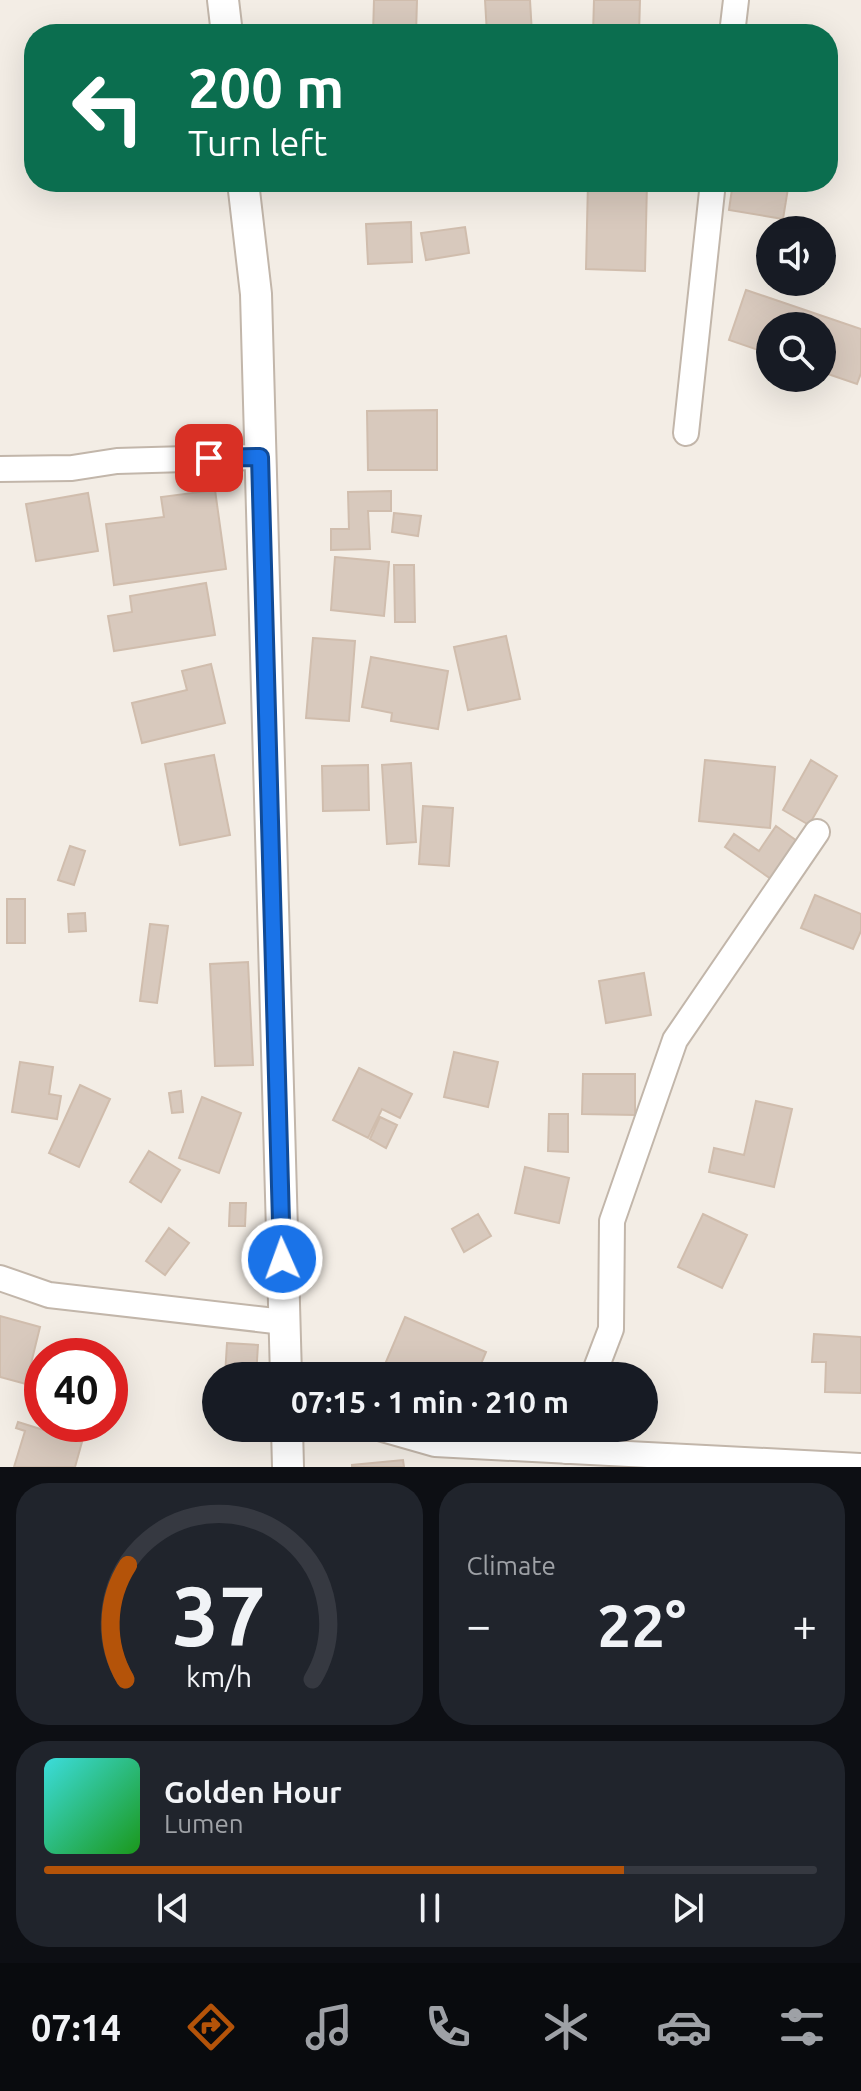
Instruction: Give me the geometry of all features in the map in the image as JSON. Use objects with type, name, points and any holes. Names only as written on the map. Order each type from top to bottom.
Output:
[{"type":"street","points":[[223,0],[226,24]]},
{"type":"street","points":[[733,24],[736,0]]},
{"type":"street","points":[[244,192],[256,294],[285,1362]]},
{"type":"street","points":[[686,433],[712,192]]},
{"type":"street","points":[[0,469],[72,468],[117,461],[260,457]]},
{"type":"street","points":[[598,1362],[611,1329],[612,1221],[675,1040],[817,832]]},
{"type":"street","points":[[0,1278],[49,1295],[284,1322]]},
{"type":"street","points":[[287,1442],[288,1467]]},
{"type":"street","points":[[428,1442],[502,1442]]},
{"type":"street","points":[[592,1442],[861,1466]]},
{"type":"building","points":[[374,0],[417,0],[416,24],[373,24]]},
{"type":"building","points":[[485,0],[530,0],[531,24],[486,24]]},
{"type":"building","points":[[594,0],[640,0],[639,24],[593,24]]},
{"type":"building","points":[[588,192],[647,192],[645,271],[586,269]]},
{"type":"building","points":[[732,192],[787,192],[783,216],[729,210]]},
{"type":"building","points":[[411,222],[412,262],[368,264],[366,224]]},
{"type":"building","points":[[465,227],[469,253],[426,260],[421,233]]},
{"type":"building","points":[[746,290],[756,296],[811,312],[756,312],[756,349],[729,340]]},
{"type":"building","points":[[836,321],[861,329],[861,373],[857,384],[836,377]]},
{"type":"building","points":[[437,410],[437,470],[368,470],[367,411]]},
{"type":"building","points":[[215,490],[226,569],[114,585],[106,524],[164,517],[161,497]]},
{"type":"building","points":[[391,491],[391,511],[368,511],[370,549],[331,550],[331,529],[349,529],[348,492]]},
{"type":"building","points":[[88,493],[98,551],[36,561],[26,504]]},
{"type":"building","points":[[394,513],[421,516],[418,536],[392,532]]},
{"type":"building","points":[[335,557],[389,562],[384,616],[331,610]]},
{"type":"building","points":[[394,565],[414,565],[415,622],[395,622]]},
{"type":"building","points":[[206,583],[215,635],[114,651],[108,616],[132,612],[130,596]]},
{"type":"building","points":[[506,636],[520,699],[468,710],[454,647]]},
{"type":"building","points":[[313,638],[355,641],[349,721],[306,718]]},
{"type":"building","points":[[371,657],[448,671],[438,729],[391,721],[392,713],[362,707]]},
{"type":"building","points":[[211,664],[225,723],[142,743],[132,703],[187,690],[182,671]]},
{"type":"building","points":[[214,755],[230,835],[180,845],[165,764]]},
{"type":"building","points":[[705,760],[775,767],[770,828],[699,821]]},
{"type":"building","points":[[811,760],[837,776],[809,825],[783,810]]},
{"type":"building","points":[[411,763],[416,842],[387,844],[382,765]]},
{"type":"building","points":[[368,765],[369,810],[323,811],[322,766]]},
{"type":"building","points":[[423,806],[453,808],[449,866],[419,864]]},
{"type":"building","points":[[776,826],[797,841],[771,879],[725,847],[734,834],[759,851]]},
{"type":"building","points":[[70,846],[85,851],[74,885],[58,880]]},
{"type":"building","points":[[815,895],[861,914],[861,931],[853,949],[801,928]]},
{"type":"building","points":[[7,899],[25,899],[25,943],[7,943]]},
{"type":"building","points":[[85,913],[86,931],[69,932],[68,914]]},
{"type":"building","points":[[150,924],[168,926],[157,1003],[140,1001]]},
{"type":"building","points":[[248,962],[253,1065],[215,1066],[210,964]]},
{"type":"building","points":[[644,973],[651,1015],[606,1023],[599,981]]},
{"type":"building","points":[[454,1052],[498,1062],[488,1107],[444,1097]]},
{"type":"building","points":[[20,1062],[53,1067],[49,1094],[61,1096],[57,1119],[12,1112]]},
{"type":"building","points":[[359,1068],[412,1094],[400,1118],[382,1109],[368,1138],[333,1120]]},
{"type":"building","points":[[583,1074],[635,1074],[635,1115],[582,1114]]},
{"type":"building","points":[[80,1085],[110,1099],[79,1167],[49,1153]]},
{"type":"building","points":[[181,1091],[183,1112],[172,1113],[169,1093]]},
{"type":"building","points":[[202,1097],[241,1113],[219,1173],[179,1158]]},
{"type":"building","points":[[756,1101],[792,1109],[774,1187],[709,1172],[714,1148],[744,1155]]},
{"type":"building","points":[[549,1114],[568,1114],[568,1152],[548,1151]]},
{"type":"building","points":[[380,1117],[397,1125],[386,1148],[370,1139]]},
{"type":"building","points":[[149,1151],[180,1170],[161,1202],[130,1182]]},
{"type":"building","points":[[525,1167],[569,1178],[559,1223],[515,1213]]},
{"type":"building","points":[[230,1203],[246,1203],[245,1226],[229,1226]]},
{"type":"building","points":[[478,1214],[491,1236],[464,1252],[452,1229]]},
{"type":"building","points":[[703,1214],[747,1235],[722,1288],[678,1267]]},
{"type":"building","points":[[169,1228],[189,1243],[165,1275],[146,1261]]},
{"type":"building","points":[[0,1316],[40,1327],[37,1338],[24,1338],[24,1383],[0,1377]]},
{"type":"building","points":[[405,1317],[486,1352],[482,1362],[386,1362]]},
{"type":"building","points":[[814,1334],[861,1337],[861,1393],[825,1392],[826,1362],[812,1362]]},
{"type":"building","points":[[227,1343],[258,1345],[257,1362],[226,1362]]},
{"type":"building","points":[[18,1422],[24,1424],[24,1431],[16,1428]]},
{"type":"building","points":[[24,1434],[24,1442],[82,1442],[75,1467],[14,1467]]},
{"type":"building","points":[[403,1460],[404,1467],[352,1467],[352,1465]]},
{"type":"route","points":[[209,458],[260,457],[282,1259]]}]
